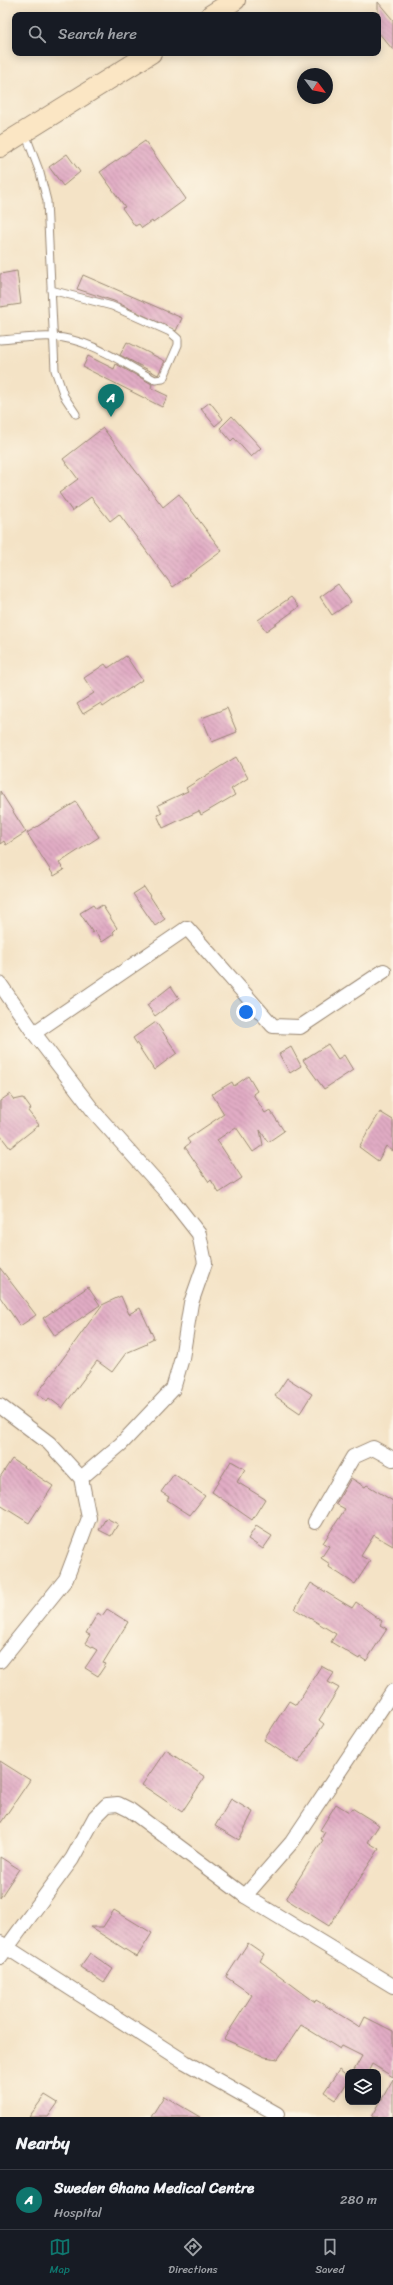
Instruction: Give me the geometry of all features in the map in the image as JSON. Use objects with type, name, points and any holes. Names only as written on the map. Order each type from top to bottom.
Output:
[{"type":"street","points":[[216,12],[235,0]]},
{"type":"street","points":[[0,147],[146,56]]},
{"type":"street","points":[[34,1033],[187,928],[273,1026],[300,1027],[384,971]]},
{"type":"street","points":[[0,984],[34,1033],[95,1113],[166,1192],[200,1234],[205,1264],[191,1303],[182,1358],[173,1389],[121,1444],[80,1478]]},
{"type":"street","points":[[0,1406],[49,1443],[80,1478],[89,1518],[66,1579],[0,1661]]},
{"type":"street","points":[[316,1522],[353,1457],[374,1448],[393,1459]]},
{"type":"street","points":[[245,1896],[292,1842],[393,1691]]},
{"type":"street","points":[[278,2116],[184,2062],[2,1949],[72,1859],[95,1817],[107,1805],[118,1804],[130,1810],[245,1896],[393,1986]]},
{"type":"lane","points":[[24,131],[40,173],[47,201],[55,370],[59,383],[76,414]]},
{"type":"lane","points":[[0,340],[54,337],[92,348],[155,380],[163,379],[178,345],[178,339],[170,332],[112,306],[51,290]]},
{"type":"building","points":[[378,2],[393,20],[393,50],[381,36],[381,12],[378,12]]},
{"type":"building","points":[[145,141],[186,199],[153,223],[152,221],[142,228],[139,224],[135,226],[122,208],[125,207],[100,172]]},
{"type":"building","points":[[67,154],[80,172],[63,186],[49,167]]},
{"type":"building","points":[[17,271],[21,304],[0,307],[0,274]]},
{"type":"building","points":[[83,275],[182,318],[176,331],[114,301],[77,289]]},
{"type":"building","points":[[127,342],[165,361],[158,375],[120,355]]},
{"type":"building","points":[[88,356],[114,369],[116,364],[152,384],[151,388],[168,396],[162,407],[83,367]]},
{"type":"building","points":[[210,402],[223,419],[215,426],[201,409]]},
{"type":"building","points":[[232,416],[261,448],[251,457],[234,438],[231,441],[220,428]]},
{"type":"building","points":[[103,428],[163,507],[179,494],[222,551],[173,587],[119,514],[110,521],[91,497],[72,511],[59,493],[78,479],[63,459]]},
{"type":"building","points":[[338,584],[351,602],[332,615],[320,597]]},
{"type":"building","points":[[291,597],[299,607],[266,631],[258,620]]},
{"type":"building","points":[[126,656],[142,680],[103,707],[101,703],[83,714],[77,704],[94,693],[84,678],[105,664],[108,668]]},
{"type":"building","points":[[227,708],[237,732],[212,742],[202,718]]},
{"type":"building","points":[[236,757],[248,778],[231,789],[235,795],[201,815],[199,811],[163,828],[157,815],[162,813],[158,805],[188,791],[186,788]]},
{"type":"building","points":[[0,791],[26,832],[6,845],[4,841],[0,844]]},
{"type":"building","points":[[76,802],[99,837],[59,863],[64,870],[54,876],[27,833]]},
{"type":"building","points":[[144,887],[165,919],[155,926],[133,894]]},
{"type":"building","points":[[93,905],[96,909],[102,905],[117,928],[113,932],[114,934],[102,942],[95,931],[93,933],[80,913]]},
{"type":"building","points":[[171,986],[179,998],[155,1016],[147,1005]]},
{"type":"building","points":[[156,1022],[177,1053],[154,1070],[133,1038]]},
{"type":"building","points":[[328,1044],[338,1059],[344,1055],[353,1070],[324,1089],[303,1060]]},
{"type":"building","points":[[291,1047],[301,1066],[290,1073],[279,1054]]},
{"type":"building","points":[[248,1076],[257,1091],[253,1094],[265,1113],[270,1110],[284,1131],[268,1142],[260,1130],[263,1145],[253,1152],[236,1127],[217,1140],[242,1178],[219,1193],[211,1180],[209,1182],[185,1147],[190,1143],[187,1139],[224,1114],[212,1094],[232,1082],[234,1086]]},
{"type":"building","points":[[10,1094],[14,1100],[23,1098],[31,1109],[28,1111],[39,1125],[10,1148],[0,1135],[0,1101]]},
{"type":"building","points":[[380,1112],[393,1120],[393,1151],[386,1146],[378,1161],[359,1147]]},
{"type":"building","points":[[0,1268],[36,1315],[20,1326],[0,1297]]},
{"type":"building","points":[[88,1287],[100,1305],[55,1336],[43,1318]]},
{"type":"building","points":[[121,1296],[129,1314],[140,1308],[154,1338],[146,1342],[147,1344],[126,1353],[112,1372],[97,1361],[62,1408],[49,1398],[47,1401],[37,1394],[102,1305]]},
{"type":"building","points":[[287,1378],[312,1394],[300,1413],[275,1396]]},
{"type":"building","points":[[12,1459],[53,1486],[29,1523],[0,1505],[0,1477]]},
{"type":"building","points":[[231,1461],[245,1469],[237,1482],[265,1499],[252,1520],[212,1492]]},
{"type":"building","points":[[174,1474],[205,1496],[190,1515],[167,1500],[169,1497],[161,1492]]},
{"type":"building","points":[[351,1478],[365,1487],[367,1485],[393,1501],[393,1546],[374,1535],[361,1556],[370,1561],[355,1584],[329,1567],[330,1564],[321,1558],[329,1546],[323,1543],[345,1509],[336,1504]]},
{"type":"building","points":[[106,1518],[118,1524],[111,1536],[99,1530]]},
{"type":"building","points":[[256,1526],[272,1536],[263,1549],[248,1539]]},
{"type":"building","points":[[311,1583],[352,1608],[356,1602],[382,1621],[380,1625],[387,1629],[366,1661],[360,1657],[359,1659],[331,1642],[336,1634],[295,1609]]},
{"type":"building","points":[[107,1609],[128,1622],[103,1663],[106,1664],[98,1676],[85,1668],[97,1650],[85,1643],[90,1635],[86,1633],[98,1613],[102,1616]]},
{"type":"building","points":[[321,1666],[334,1673],[328,1682],[339,1688],[319,1720],[324,1724],[298,1763],[264,1740],[289,1701],[296,1705]]},
{"type":"building","points":[[166,1750],[205,1777],[182,1812],[142,1785]]},
{"type":"building","points":[[0,1761],[30,1780],[0,1824]]},
{"type":"building","points":[[231,1799],[253,1812],[239,1840],[215,1826]]},
{"type":"building","points":[[336,1804],[349,1812],[352,1808],[379,1825],[368,1842],[379,1849],[329,1926],[286,1899],[323,1840],[321,1839],[325,1832],[320,1830]]},
{"type":"building","points":[[0,1857],[19,1869],[0,1898]]},
{"type":"building","points":[[114,1910],[152,1933],[137,1957],[90,1927],[103,1927]]},
{"type":"building","points":[[248,1943],[264,1954],[260,1961],[315,2002],[316,2000],[360,2027],[365,2017],[393,2031],[393,2077],[372,2064],[370,2069],[355,2069],[362,2056],[342,2046],[340,2049],[301,2025],[278,2059],[265,2057],[224,2039],[252,1995],[226,1977]]},
{"type":"building","points":[[90,1953],[113,1969],[104,1983],[80,1967]]},
{"type":"building","points":[[339,2070],[345,2075],[345,2086],[336,2100],[324,2092]]},
{"type":"building","points":[[393,2079],[393,2117],[372,2117],[379,2105],[381,2105],[381,2101]]},
{"type":"building","points":[[45,2095],[58,2103],[48,2117],[29,2117]]},
{"type":"building","points":[[164,2096],[200,2117],[151,2117]]},
{"type":"place","name":"Sweden Ghana Medical Centre","points":[[111,417]]}]
